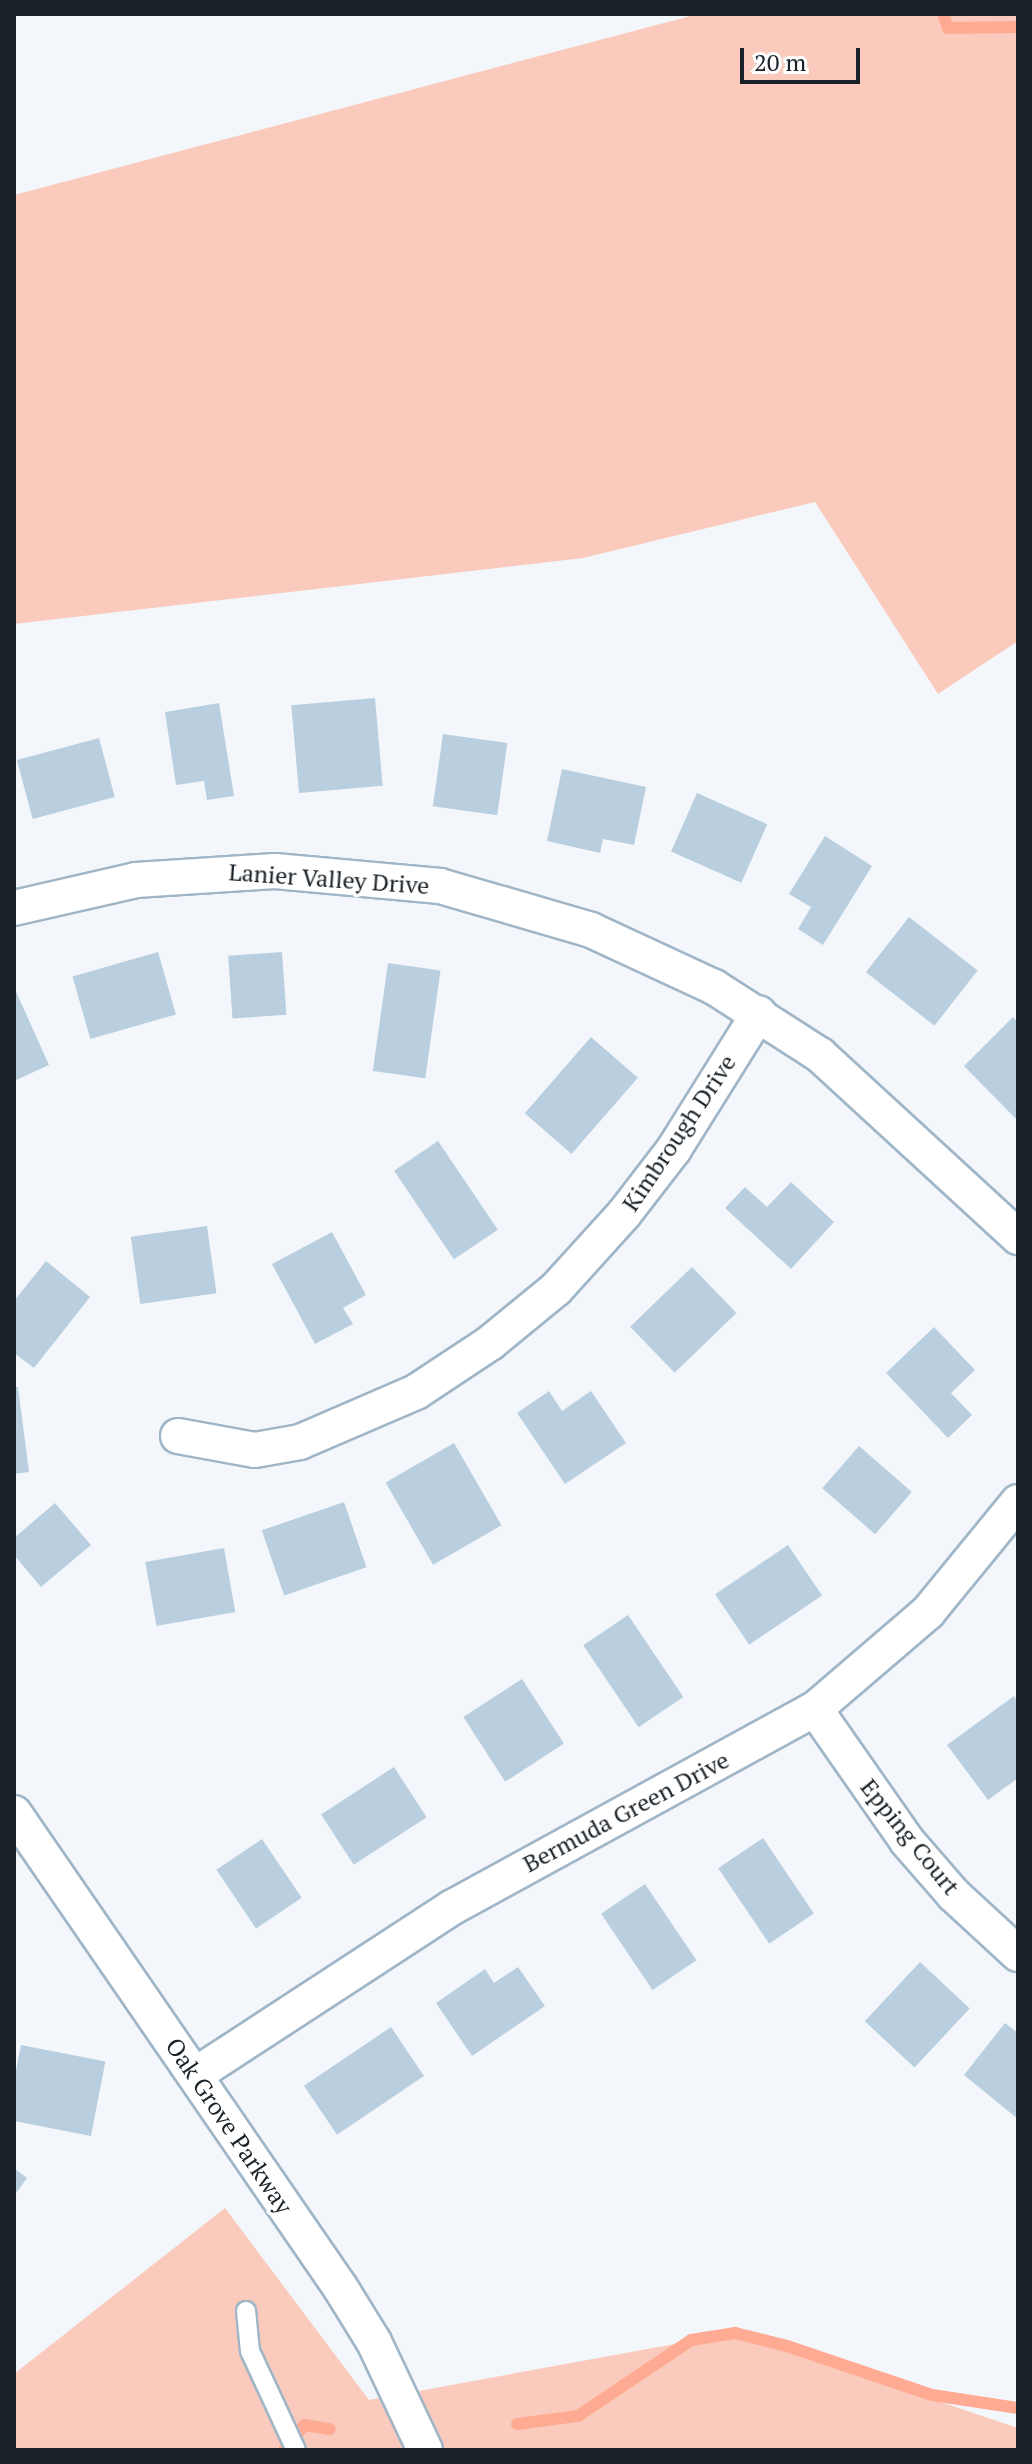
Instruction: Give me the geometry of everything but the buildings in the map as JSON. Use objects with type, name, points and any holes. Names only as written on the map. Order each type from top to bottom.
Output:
[{"type":"street","name":"Lanier Valley Drive","points":[[14,908],[136,880],[209,872],[275,871],[426,884],[499,900],[591,930],[667,963],[759,1013],[885,1110],[1018,1237]]},
{"type":"street","name":"Kimbrough Drive","points":[[178,1436],[255,1450],[300,1442],[416,1392],[490,1343],[556,1289],[624,1214],[674,1149],[759,1013]]},
{"type":"street","name":"Bermuda Green Drive","points":[[195,2075],[453,1907],[815,1709],[928,1612],[1018,1502]]},
{"type":"street","name":"Epping Court","points":[[815,1709],[907,1841],[954,1895],[1018,1954]]},
{"type":"street","name":"Oak Grove Parkway","points":[[14,1813],[374,2342],[425,2450]]},
{"type":"lane","points":[[246,2311],[250,2351],[296,2450]]},
{"type":"shaded area","points":[[698,14],[1018,14],[1018,641],[938,694],[815,502],[583,558],[14,624],[14,195]]},
{"type":"shaded area","points":[[225,2208],[369,2400],[735,2333],[1018,2428],[1018,2450],[14,2450],[14,2374]]},
{"type":"waterway","points":[[943,14],[948,28],[1018,27]]},
{"type":"waterway","points":[[517,2424],[578,2416],[691,2340],[735,2333],[787,2346],[932,2395],[1018,2408]]},
{"type":"waterway","points":[[284,2450],[304,2425],[330,2429]]}]
